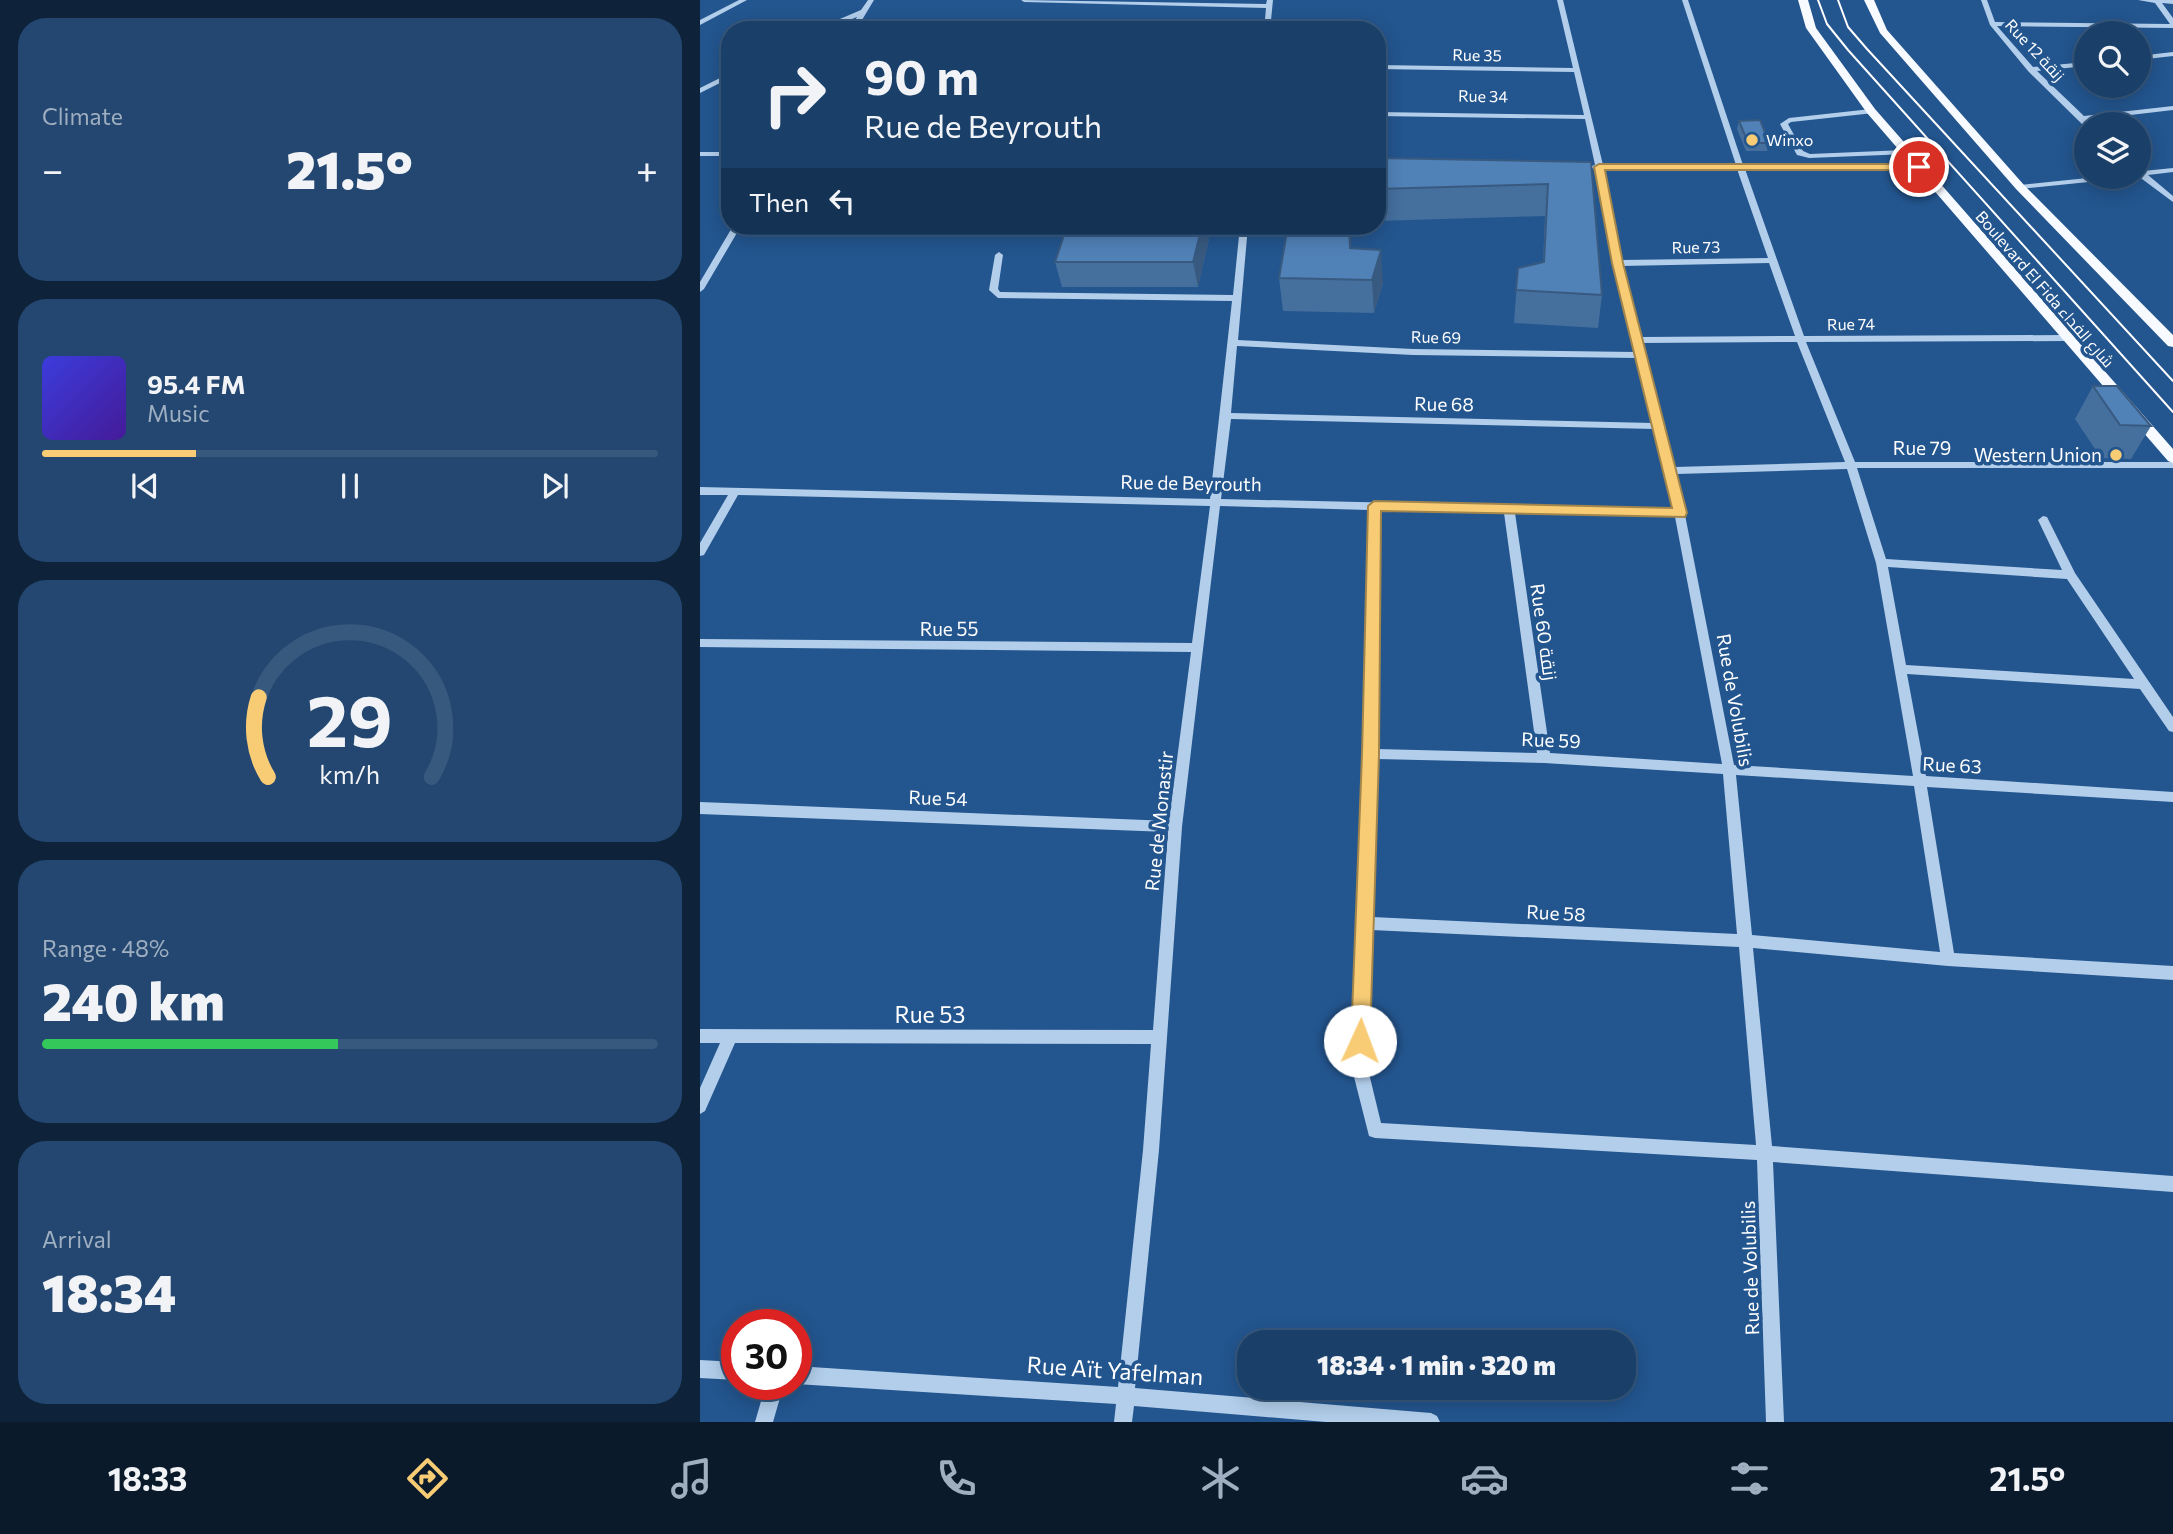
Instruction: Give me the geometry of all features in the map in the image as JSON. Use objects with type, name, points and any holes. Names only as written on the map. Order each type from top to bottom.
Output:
[{"type":"main road","name":"Boulevard El Fida شارع الفداء","points":[[1802,0],[1811,29],[1871,111],[2065,338],[2173,458]]},
{"type":"main road","points":[[1869,0],[1883,31],[2020,187],[2173,343]]},
{"type":"street","points":[[700,23],[744,0]]},
{"type":"street","points":[[858,21],[871,0]]},
{"type":"street","points":[[1024,0],[1270,3],[1269,21]]},
{"type":"street","name":"Rue de Volubilis","points":[[1560,0],[1636,340],[1671,471],[1729,769],[1765,1153],[1775,1422]]},
{"type":"street","points":[[1685,0],[1801,341],[1851,465],[1882,563],[1921,782],[1948,959]]},
{"type":"street","points":[[1984,0],[1992,24],[2173,24]]},
{"type":"street","points":[[2141,0],[2173,2]]},
{"type":"street","points":[[2157,1],[2173,24]]},
{"type":"street","points":[[840,21],[863,12]]},
{"type":"street","name":"Rue 12 زنقة","points":[[1992,24],[2031,69],[2075,112]]},
{"type":"street","points":[[2151,57],[2173,54]]},
{"type":"street","points":[[2031,69],[2074,65]]},
{"type":"street","name":"Rue 35","points":[[1386,67],[1575,70]]},
{"type":"street","points":[[700,91],[721,80]]},
{"type":"street","points":[[2146,112],[2173,108]]},
{"type":"street","points":[[1871,111],[1789,120],[1784,124],[1800,153],[1809,156],[1905,152]]},
{"type":"street","name":"Rue 34","points":[[1386,114],[1588,117]]},
{"type":"street","points":[[700,154],[721,154]]},
{"type":"street","points":[[1585,167],[1919,167]]},
{"type":"street","points":[[2151,172],[2173,170]]},
{"type":"street","points":[[2020,187],[2074,181]]},
{"type":"street","points":[[2151,182],[2173,200]]},
{"type":"street","points":[[700,289],[732,235]]},
{"type":"street","name":"Rue de Monastir","points":[[1123,1422],[1160,1037],[1175,827],[1226,416],[1243,235]]},
{"type":"street","points":[[999,255],[993,290],[998,295],[1238,298]]},
{"type":"street","name":"Rue 73","points":[[1618,263],[1774,260]]},
{"type":"street","name":"Rue 74","points":[[1636,340],[2065,338]]},
{"type":"street","name":"Rue 69","points":[[1233,343],[1413,352],[1640,355]]},
{"type":"street","name":"Rue 68","points":[[1226,416],[1660,426]]},
{"type":"street","name":"Rue 79","points":[[1671,471],[1851,465],[2173,465]]},
{"type":"street","name":"Rue de Beyrouth","points":[[700,491],[1680,513]]},
{"type":"street","points":[[700,552],[735,492]]},
{"type":"street","points":[[1374,506],[1371,754],[1359,1065],[1375,1130],[1765,1153],[2173,1184]]},
{"type":"street","name":"Rue 60 زنقة","points":[[1509,511],[1544,758]]},
{"type":"street","points":[[2043,520],[2070,575],[2173,727]]},
{"type":"street","points":[[1882,563],[2070,575]]},
{"type":"street","name":"Rue 55","points":[[700,643],[1198,648]]},
{"type":"street","points":[[1902,669],[2143,684]]},
{"type":"street","name":"Rue 59","points":[[1371,754],[1544,758],[1729,769]]},
{"type":"street","name":"Rue 63","points":[[1729,769],[2173,797]]},
{"type":"street","name":"Rue 54","points":[[700,808],[1175,827]]},
{"type":"street","name":"Rue 58","points":[[1365,923],[1745,941],[1948,959],[2173,973]]},
{"type":"street","name":"Rue 53","points":[[700,1036],[1160,1037]]},
{"type":"street","points":[[700,1106],[730,1037]]},
{"type":"street","points":[[700,1368],[721,1370]]},
{"type":"street","name":"Rue Aït Yafelman","points":[[812,1376],[1126,1396],[1431,1422]]},
{"type":"street","points":[[764,1422],[770,1400]]},
{"type":"building","points":[[1760,120],[1769,143],[1748,143],[1739,121]]},
{"type":"building","points":[[1386,158],[1591,162],[1602,295],[1516,290],[1518,268],[1544,262],[1548,184],[1386,189]]},
{"type":"building","points":[[1064,235],[1200,235],[1193,262],[1055,262]]},
{"type":"building","points":[[1286,235],[1349,235],[1350,248],[1381,250],[1372,280],[1279,278]]},
{"type":"building","points":[[2093,386],[2117,386],[2151,426],[2120,425]]},
{"type":"tram line","points":[[1818,0],[1827,24],[1848,50],[2173,412]]},
{"type":"tram line","points":[[1838,0],[1848,27],[1867,49],[2173,381]]},
{"type":"place","name":"Winxo","points":[[1752,140]]},
{"type":"place","name":"Western Union","points":[[2116,455]]},
{"type":"route","points":[[1360,1041],[1371,754],[1374,506],[1680,513],[1618,263],[1599,167],[1919,167]]}]
